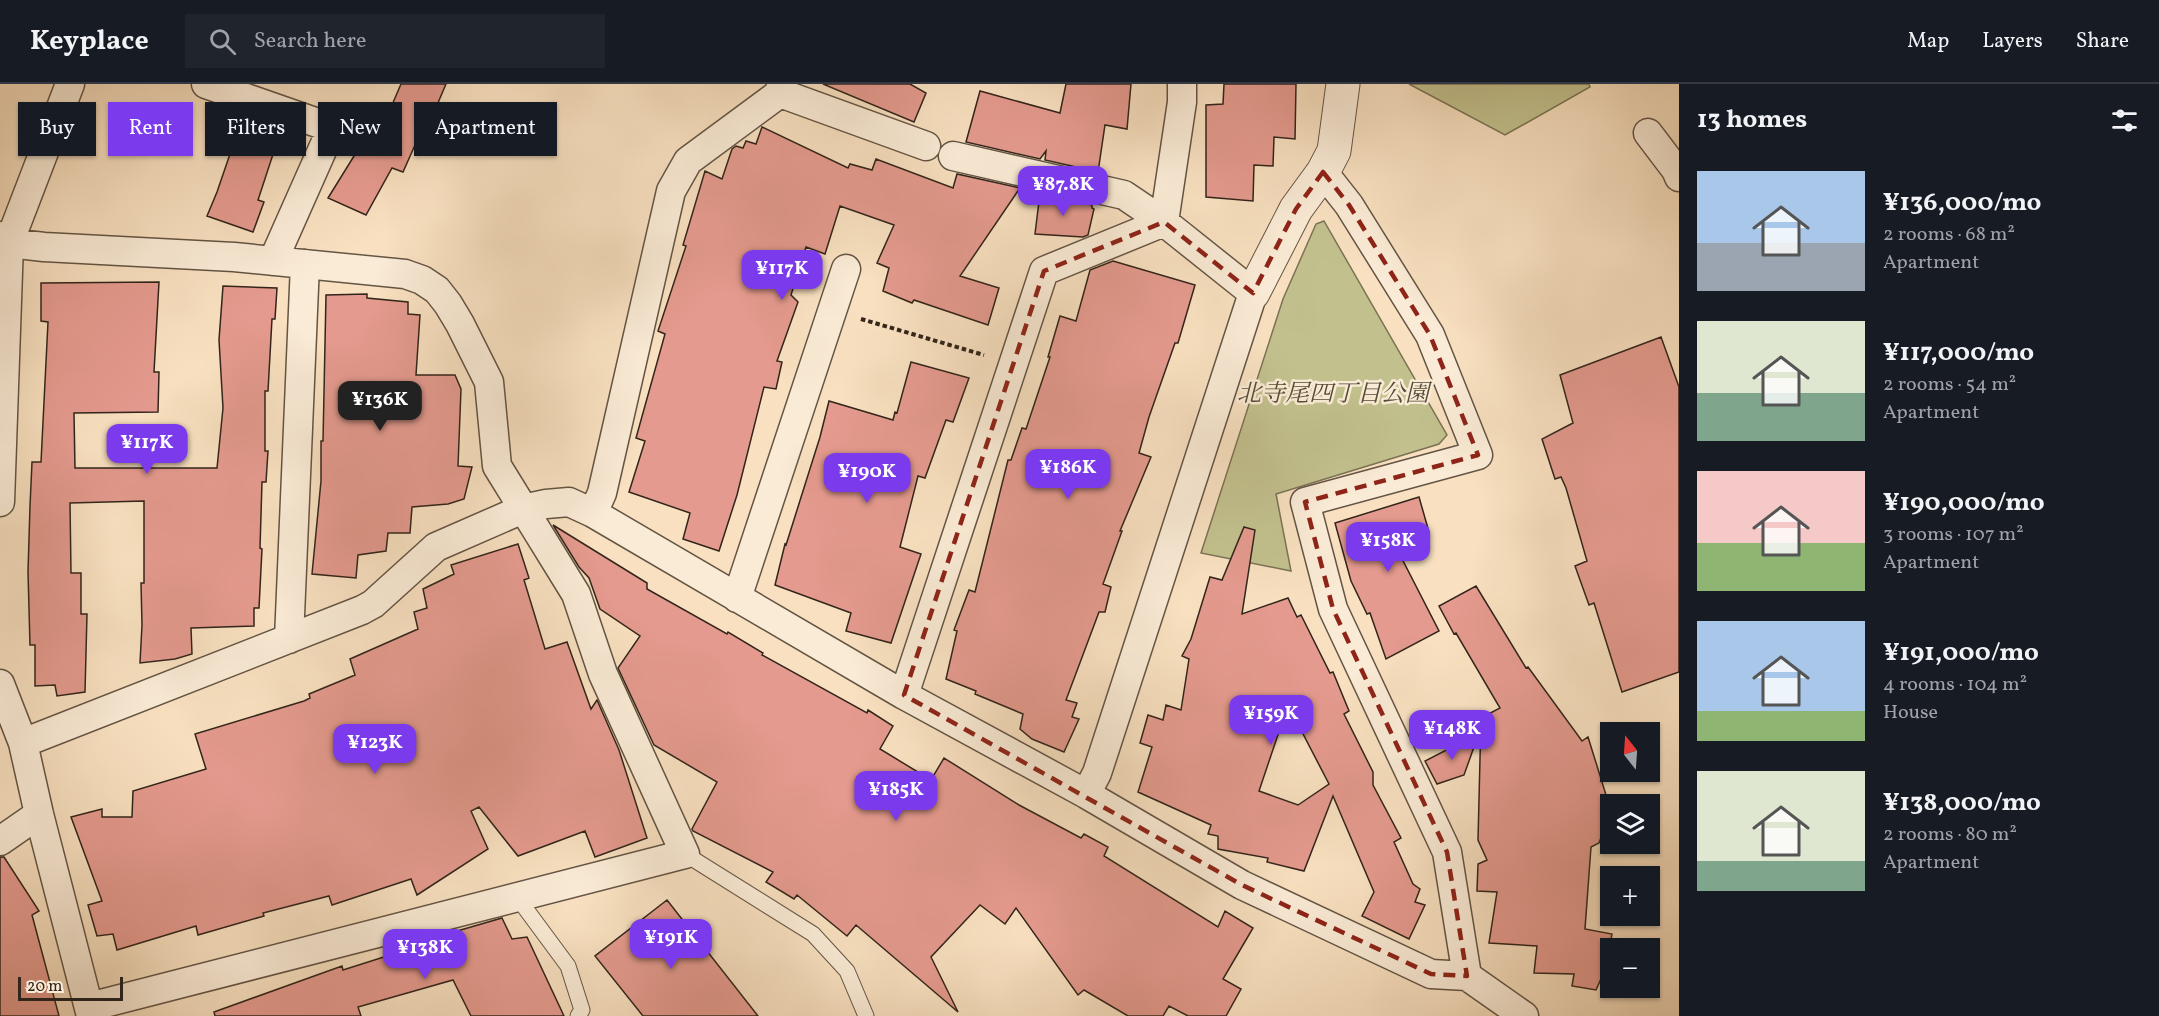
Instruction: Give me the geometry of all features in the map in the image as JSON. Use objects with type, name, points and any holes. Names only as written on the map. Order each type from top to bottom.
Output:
[{"type":"street","points":[[0,502],[4,240],[70,84]]},
{"type":"street","points":[[206,84],[332,128],[273,261]]},
{"type":"street","points":[[1164,222],[1182,102],[1182,84]]},
{"type":"street","points":[[1086,794],[1097,773],[1253,293],[1296,209],[1323,172],[1334,152],[1343,84]]},
{"type":"street","points":[[592,513],[602,493],[671,191],[688,161],[780,88],[926,146]]},
{"type":"street","points":[[1648,133],[1679,177]]},
{"type":"street","points":[[953,156],[1124,195],[1164,222],[1253,293]]},
{"type":"street","points":[[1323,172],[1349,205],[1430,335],[1478,455],[1305,502],[1333,609],[1447,852],[1467,976]]},
{"type":"street","points":[[904,695],[1044,271],[1164,222]]},
{"type":"street","points":[[0,684],[23,743],[90,1012],[685,854],[603,674],[576,594],[496,466],[489,382],[460,324],[437,290],[422,280],[405,274],[273,261],[4,240]]},
{"type":"street","points":[[289,639],[305,264]]},
{"type":"street","points":[[736,598],[846,269]]},
{"type":"street","points":[[23,743],[362,610],[436,547],[523,509],[569,502],[592,513],[904,695],[1086,794],[1242,885],[1431,974],[1467,976],[1524,1016]]},
{"type":"street","points":[[0,841],[39,814]]},
{"type":"lane","points":[[685,854],[813,934],[847,971],[866,1016]]},
{"type":"lane","points":[[518,897],[568,966],[582,1010],[578,1016]]},
{"type":"path","points":[[832,310],[1013,364]]},
{"type":"highlighted area","points":[[1323,172],[1349,205],[1430,335],[1478,455],[1305,502],[1333,609],[1447,852],[1467,976],[1431,974],[1242,885],[904,695],[1044,271],[1164,222],[1253,293],[1296,209]]},
{"type":"green space","points":[[1409,84],[1589,84],[1590,87],[1505,135]]},
{"type":"green space","name":"北寺尾四丁目公園","points":[[1324,221],[1447,435],[1439,444],[1276,494],[1291,571],[1201,553],[1283,299],[1316,224]]},
{"type":"building","points":[[401,84],[446,84],[438,102],[414,102],[414,147],[403,172],[392,168],[366,215],[328,198],[354,156],[402,156],[402,102],[393,102]]},
{"type":"building","points":[[823,84],[910,84],[926,93],[914,122]]},
{"type":"building","points":[[1066,84],[1131,84],[1127,129],[1105,125],[1098,172],[1045,160],[1046,151],[1040,159],[966,142],[980,91],[1060,113]]},
{"type":"building","points":[[1224,84],[1296,84],[1295,139],[1274,137],[1273,166],[1254,165],[1253,201],[1206,197],[1206,105],[1223,104]]},
{"type":"building","points":[[762,127],[848,168],[850,164],[872,170],[876,159],[953,188],[957,174],[1020,188],[960,276],[999,288],[988,325],[914,300],[912,303],[883,291],[889,268],[877,263],[894,225],[840,206],[825,254],[806,247],[791,295],[798,302],[777,361],[782,362],[776,389],[764,387],[737,495],[719,551],[683,539],[690,513],[629,492],[645,441],[636,438],[665,334],[658,331],[686,246],[683,245],[705,171],[722,179],[732,149],[736,146],[743,148],[746,141],[756,144]]},
{"type":"building","points":[[229,156],[272,156],[258,200],[264,202],[253,232],[207,216]]},
{"type":"building","points":[[1040,193],[1092,205],[1094,209],[1088,235],[1083,237],[1035,234]]},
{"type":"building","points":[[1113,261],[1195,285],[1178,343],[1175,343],[1139,453],[1151,457],[1120,531],[1122,531],[1103,584],[1111,587],[1105,612],[1099,612],[1066,700],[1077,703],[1072,717],[1079,719],[1064,752],[1032,739],[1020,729],[1023,714],[946,679],[957,631],[954,630],[969,590],[975,592],[1008,460],[1011,460],[1022,428],[1026,429],[1050,357],[1048,357],[1060,316],[1076,321],[1090,270]]},
{"type":"building","points":[[159,282],[154,372],[159,372],[158,412],[74,413],[75,468],[217,468],[223,408],[219,340],[223,286],[277,288],[275,319],[272,319],[268,391],[265,391],[265,451],[268,451],[266,482],[262,482],[259,608],[254,608],[254,626],[191,628],[192,654],[175,659],[140,663],[141,583],[144,583],[144,501],[70,503],[71,573],[81,573],[81,614],[87,614],[85,692],[57,696],[55,685],[35,686],[35,645],[30,645],[28,572],[32,462],[41,462],[48,322],[41,321],[41,283]]},
{"type":"building","points":[[367,294],[367,298],[408,302],[408,314],[420,315],[416,375],[455,375],[461,389],[458,466],[472,467],[464,499],[448,504],[412,507],[410,533],[388,533],[386,551],[358,555],[356,578],[312,574],[321,481],[326,295]]},
{"type":"building","points":[[1661,337],[1679,387],[1679,672],[1622,692],[1594,603],[1589,605],[1575,566],[1587,561],[1566,488],[1561,477],[1555,479],[1542,439],[1573,423],[1560,375]]},
{"type":"building","points":[[911,362],[969,378],[953,422],[946,420],[925,478],[918,476],[900,547],[921,554],[891,643],[846,631],[851,613],[775,585],[785,544],[820,437],[829,401],[893,420]]},
{"type":"building","points":[[1419,497],[1429,532],[1413,537],[1415,545],[1397,549],[1439,631],[1386,659],[1370,613],[1367,614],[1351,581],[1335,523]]},
{"type":"building","points":[[553,525],[647,583],[647,589],[727,634],[728,632],[763,653],[762,655],[867,713],[868,710],[893,726],[880,749],[931,780],[944,758],[1019,805],[1081,838],[1084,834],[1108,847],[1104,856],[1218,927],[1225,911],[1253,928],[1223,979],[1241,989],[1226,1016],[1188,1016],[1169,1006],[1163,1016],[1128,1016],[1084,990],[1078,995],[1016,908],[1005,924],[980,905],[931,957],[958,1012],[856,925],[847,936],[797,895],[794,899],[766,882],[773,872],[693,831],[717,782],[654,745],[618,668],[640,636],[600,609],[589,578],[579,567]]},
{"type":"building","points":[[1244,527],[1255,530],[1242,614],[1288,598],[1297,617],[1301,615],[1330,673],[1333,672],[1349,711],[1344,714],[1373,772],[1373,785],[1401,838],[1394,842],[1413,884],[1420,889],[1415,902],[1425,905],[1409,939],[1362,916],[1374,892],[1333,796],[1304,871],[1267,862],[1268,858],[1218,849],[1218,836],[1208,834],[1211,825],[1138,792],[1152,747],[1140,743],[1148,715],[1163,720],[1166,705],[1181,710],[1189,659],[1182,656],[1191,639],[1210,577],[1222,580]],"holes":[[[1288,705],[1329,784],[1298,805],[1259,791]]]},
{"type":"building","points":[[518,544],[529,578],[524,580],[545,649],[567,642],[591,709],[597,700],[619,750],[647,838],[595,857],[585,831],[518,856],[479,807],[471,811],[488,849],[417,895],[411,879],[332,905],[329,896],[263,913],[264,916],[198,935],[196,926],[117,950],[113,934],[97,936],[88,905],[102,901],[71,817],[102,809],[102,817],[132,817],[133,791],[206,769],[195,734],[304,701],[310,698],[309,694],[355,675],[350,659],[418,629],[414,612],[427,608],[423,589],[454,574],[451,565]]},
{"type":"building","points":[[1476,586],[1526,668],[1528,667],[1582,741],[1588,737],[1600,782],[1606,794],[1600,794],[1600,840],[1591,847],[1585,929],[1612,934],[1611,938],[1600,938],[1600,981],[1596,990],[1572,986],[1574,974],[1534,973],[1537,946],[1489,943],[1497,892],[1477,891],[1478,864],[1487,860],[1478,840],[1481,718],[1500,708],[1439,606]]},
{"type":"building","points":[[1479,733],[1464,775],[1437,784],[1425,761]]},
{"type":"building","points":[[0,857],[4,857],[39,911],[32,915],[59,1016],[0,1016]]},
{"type":"building","points":[[667,900],[758,1016],[643,1016],[595,956]]},
{"type":"building","points":[[502,918],[512,939],[527,937],[564,1016],[471,1016],[453,980],[358,1007],[361,1016],[215,1016],[214,1012],[342,966],[343,970],[434,941],[433,938]]}]
